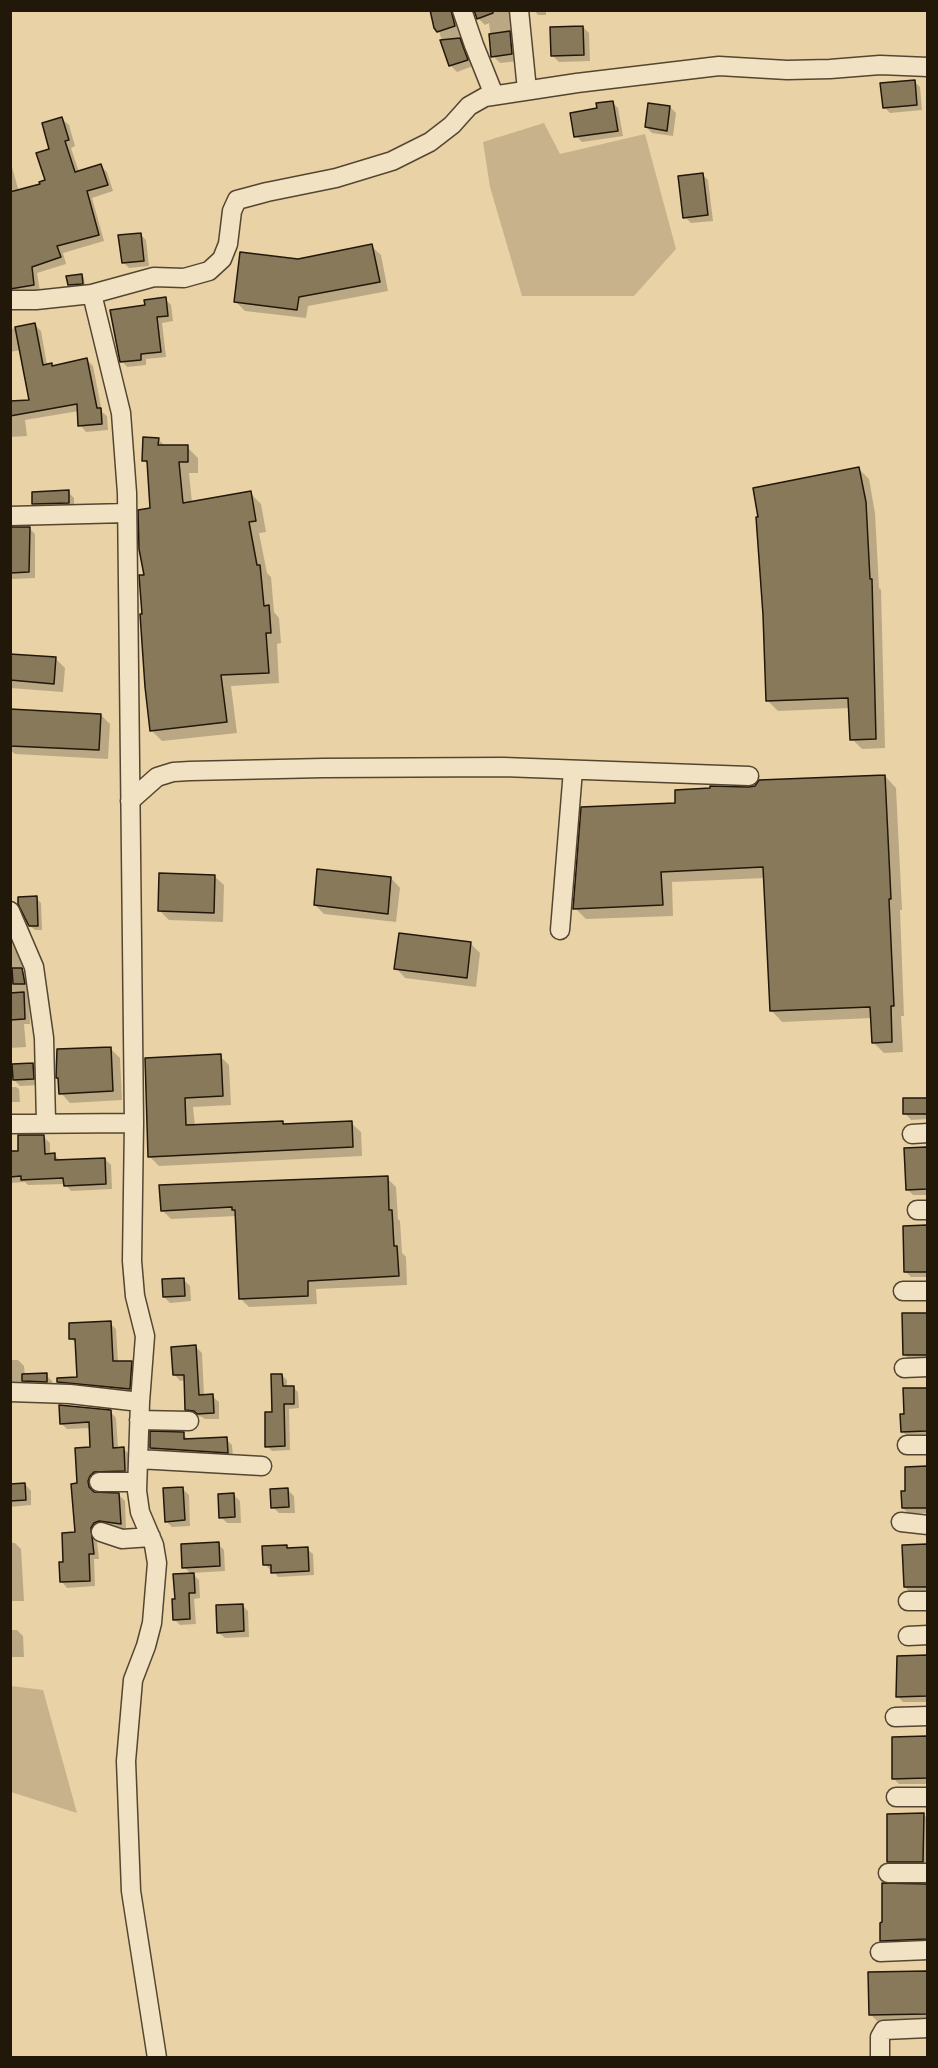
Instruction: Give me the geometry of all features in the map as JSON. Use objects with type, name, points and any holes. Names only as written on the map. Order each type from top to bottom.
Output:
[{"type":"street","points":[[462,10],[494,95]]},
{"type":"street","points":[[519,10],[527,90]]},
{"type":"street","points":[[10,300],[36,300],[92,294],[154,277],[184,278],[208,271],[222,260],[228,244],[232,212],[237,200],[336,178],[392,161],[430,142],[452,125],[469,106],[485,97],[719,66],[787,70],[880,65],[927,67]]},
{"type":"street","points":[[92,294],[121,412],[127,513],[134,1123],[132,1261],[135,1296],[145,1336],[137,1482],[140,1512],[151,1537],[157,1563],[152,1623],[133,1680],[126,1761],[131,1892],[158,2058]]},
{"type":"street","points":[[10,516],[127,513]]},
{"type":"street","points":[[130,801],[158,777],[173,772],[503,767],[749,776]]},
{"type":"street","points":[[560,930],[573,770]]},
{"type":"street","points":[[10,911],[34,967],[44,1038],[46,1122]]},
{"type":"street","points":[[10,1124],[134,1123]]},
{"type":"street","points":[[903,1291],[927,1291]]},
{"type":"street","points":[[904,1368],[927,1367]]},
{"type":"street","points":[[10,1392],[80,1395],[189,1421]]},
{"type":"street","points":[[907,1444],[927,1445]]},
{"type":"street","points":[[138,1459],[262,1466]]},
{"type":"street","points":[[99,1482],[137,1482]]},
{"type":"street","points":[[901,1522],[927,1525]]},
{"type":"street","points":[[101,1532],[122,1539],[151,1537]]},
{"type":"street","points":[[908,1601],[927,1601]]},
{"type":"street","points":[[908,1636],[927,1635]]},
{"type":"street","points":[[895,1718],[927,1716]]},
{"type":"street","points":[[896,1797],[927,1797]]},
{"type":"street","points":[[888,1873],[927,1874]]},
{"type":"street","points":[[880,1952],[927,1950]]},
{"type":"street","points":[[880,2058],[880,2037],[884,2030],[927,2028]]},
{"type":"shaded area","points":[[544,123],[560,154],[645,134],[676,249],[634,296],[522,296],[490,187],[483,142]]},
{"type":"shaded area","points":[[11,1686],[43,1690],[77,1813],[11,1792]]},
{"type":"building","points":[[430,10],[451,10],[455,26],[437,32]]},
{"type":"building","points":[[474,10],[493,10],[493,13],[477,19]]},
{"type":"building","points":[[583,26],[584,55],[551,56],[550,27]]},
{"type":"building","points":[[510,31],[512,54],[491,57],[489,34]]},
{"type":"building","points":[[460,38],[468,60],[449,66],[440,40]]},
{"type":"building","points":[[915,80],[917,105],[883,108],[880,83]]},
{"type":"building","points":[[613,101],[618,131],[574,137],[570,113],[597,108],[596,103]]},
{"type":"building","points":[[648,103],[670,106],[667,131],[645,127]]},
{"type":"building","points":[[62,117],[69,140],[65,141],[75,172],[101,164],[108,185],[87,191],[99,235],[57,246],[61,257],[32,267],[34,285],[10,289],[10,192],[40,184],[39,182],[45,180],[36,153],[49,149],[42,123]]},
{"type":"building","points":[[703,173],[708,215],[683,218],[678,176]]},
{"type":"building","points":[[141,233],[144,261],[122,263],[118,235]]},
{"type":"building","points":[[372,244],[380,282],[299,297],[297,310],[234,302],[240,252],[298,259]]},
{"type":"building","points":[[82,274],[83,284],[68,285],[66,276]]},
{"type":"building","points":[[166,297],[168,316],[157,317],[161,352],[141,354],[141,360],[120,362],[110,310],[145,305],[144,300]]},
{"type":"building","points":[[35,323],[43,365],[52,363],[52,366],[87,358],[97,408],[101,408],[102,424],[78,426],[77,404],[10,416],[10,401],[29,400],[15,327]]},
{"type":"building","points":[[143,437],[159,438],[158,445],[188,445],[188,462],[179,462],[183,503],[251,491],[256,521],[249,522],[257,565],[260,565],[264,606],[269,605],[271,633],[266,633],[269,673],[221,675],[227,722],[150,731],[145,687],[139,575],[144,575],[139,549],[138,510],[150,508],[147,461],[142,461]]},
{"type":"building","points":[[859,467],[866,502],[870,579],[872,579],[876,739],[850,740],[848,698],[766,701],[756,517],[758,517],[753,488]]},
{"type":"building","points":[[69,490],[69,503],[32,504],[32,492]]},
{"type":"building","points":[[10,527],[30,527],[29,572],[10,573]]},
{"type":"building","points":[[10,654],[56,657],[54,684],[10,680]]},
{"type":"building","points":[[10,709],[101,714],[99,750],[10,746]]},
{"type":"building","points":[[885,775],[894,1006],[891,1006],[892,1042],[872,1043],[870,1007],[770,1011],[763,867],[661,872],[663,905],[573,909],[581,807],[675,803],[675,790],[710,788],[710,786],[749,787],[755,786],[759,780]]},
{"type":"building","points":[[317,869],[391,877],[388,914],[314,905]]},
{"type":"building","points":[[159,873],[215,875],[214,913],[158,911]]},
{"type":"building","points":[[37,896],[38,926],[29,926],[18,904],[18,897]]},
{"type":"building","points":[[399,933],[471,942],[467,978],[394,969]]},
{"type":"building","points":[[12,968],[22,968],[25,984],[13,984]]},
{"type":"building","points":[[24,992],[25,1019],[10,1020],[10,993]]},
{"type":"building","points":[[111,1047],[113,1091],[59,1094],[58,1078],[56,1078],[57,1049]]},
{"type":"building","points":[[221,1054],[223,1096],[185,1098],[186,1125],[352,1121],[353,1147],[148,1157],[145,1058]]},
{"type":"building","points":[[33,1063],[34,1079],[13,1080],[12,1064]]},
{"type":"building","points":[[903,1098],[927,1098],[927,1114],[903,1114]]},
{"type":"building","points":[[18,1135],[44,1135],[45,1154],[55,1153],[55,1160],[105,1158],[106,1184],[64,1186],[63,1178],[21,1180],[21,1176],[10,1177],[10,1151],[18,1151]]},
{"type":"building","points":[[927,1147],[927,1189],[906,1190],[904,1148]]},
{"type":"building","points":[[388,1176],[389,1210],[392,1210],[394,1246],[397,1246],[399,1276],[308,1281],[308,1296],[239,1299],[235,1210],[232,1210],[232,1207],[161,1211],[159,1185]]},
{"type":"building","points":[[927,1225],[927,1272],[904,1272],[903,1226]]},
{"type":"building","points":[[184,1278],[185,1296],[163,1297],[162,1279]]},
{"type":"building","points":[[902,1313],[927,1313],[927,1355],[903,1355]]},
{"type":"building","points":[[111,1321],[113,1361],[132,1361],[130,1389],[57,1382],[57,1378],[77,1377],[75,1339],[69,1339],[69,1323]]},
{"type":"building","points":[[196,1345],[199,1395],[213,1394],[214,1413],[197,1414],[194,1411],[185,1410],[184,1375],[173,1375],[171,1347]]},
{"type":"building","points":[[47,1373],[47,1382],[22,1381],[22,1374]]},
{"type":"building","points":[[271,1374],[282,1374],[283,1386],[294,1386],[294,1404],[284,1404],[285,1446],[265,1447],[265,1412],[272,1412]]},
{"type":"building","points":[[903,1388],[927,1388],[927,1431],[901,1432],[900,1414],[904,1414]]},
{"type":"building","points":[[59,1405],[111,1410],[113,1448],[124,1447],[125,1471],[94,1472],[88,1481],[89,1487],[94,1492],[119,1493],[121,1524],[99,1521],[91,1528],[94,1554],[89,1554],[90,1581],[60,1582],[59,1562],[63,1562],[62,1533],[75,1532],[71,1484],[77,1483],[75,1448],[90,1447],[89,1422],[60,1424]]},
{"type":"building","points":[[150,1431],[184,1432],[184,1439],[227,1437],[228,1453],[150,1448]]},
{"type":"building","points":[[927,1466],[927,1508],[902,1508],[901,1491],[905,1491],[905,1467]]},
{"type":"building","points":[[25,1483],[26,1500],[10,1501],[10,1484]]},
{"type":"building","points":[[183,1487],[185,1520],[165,1522],[163,1488]]},
{"type":"building","points":[[288,1488],[289,1507],[271,1508],[270,1489]]},
{"type":"building","points":[[234,1493],[235,1517],[219,1518],[218,1494]]},
{"type":"building","points":[[219,1542],[220,1566],[182,1568],[181,1544]]},
{"type":"building","points":[[927,1544],[927,1587],[904,1587],[902,1545]]},
{"type":"building","points":[[287,1545],[287,1548],[308,1547],[309,1571],[271,1573],[271,1565],[263,1565],[262,1546]]},
{"type":"building","points":[[194,1573],[195,1593],[189,1593],[190,1619],[173,1620],[172,1599],[175,1599],[173,1574]]},
{"type":"building","points":[[243,1604],[244,1631],[217,1633],[216,1605]]},
{"type":"building","points":[[927,1655],[927,1696],[896,1697],[897,1656]]},
{"type":"building","points":[[927,1736],[927,1778],[892,1779],[892,1737]]},
{"type":"building","points":[[924,1813],[923,1862],[887,1862],[887,1814]]},
{"type":"building","points":[[882,1883],[927,1884],[927,1939],[880,1941]]},
{"type":"building","points":[[927,1971],[927,2014],[869,2015],[868,1972]]}]
